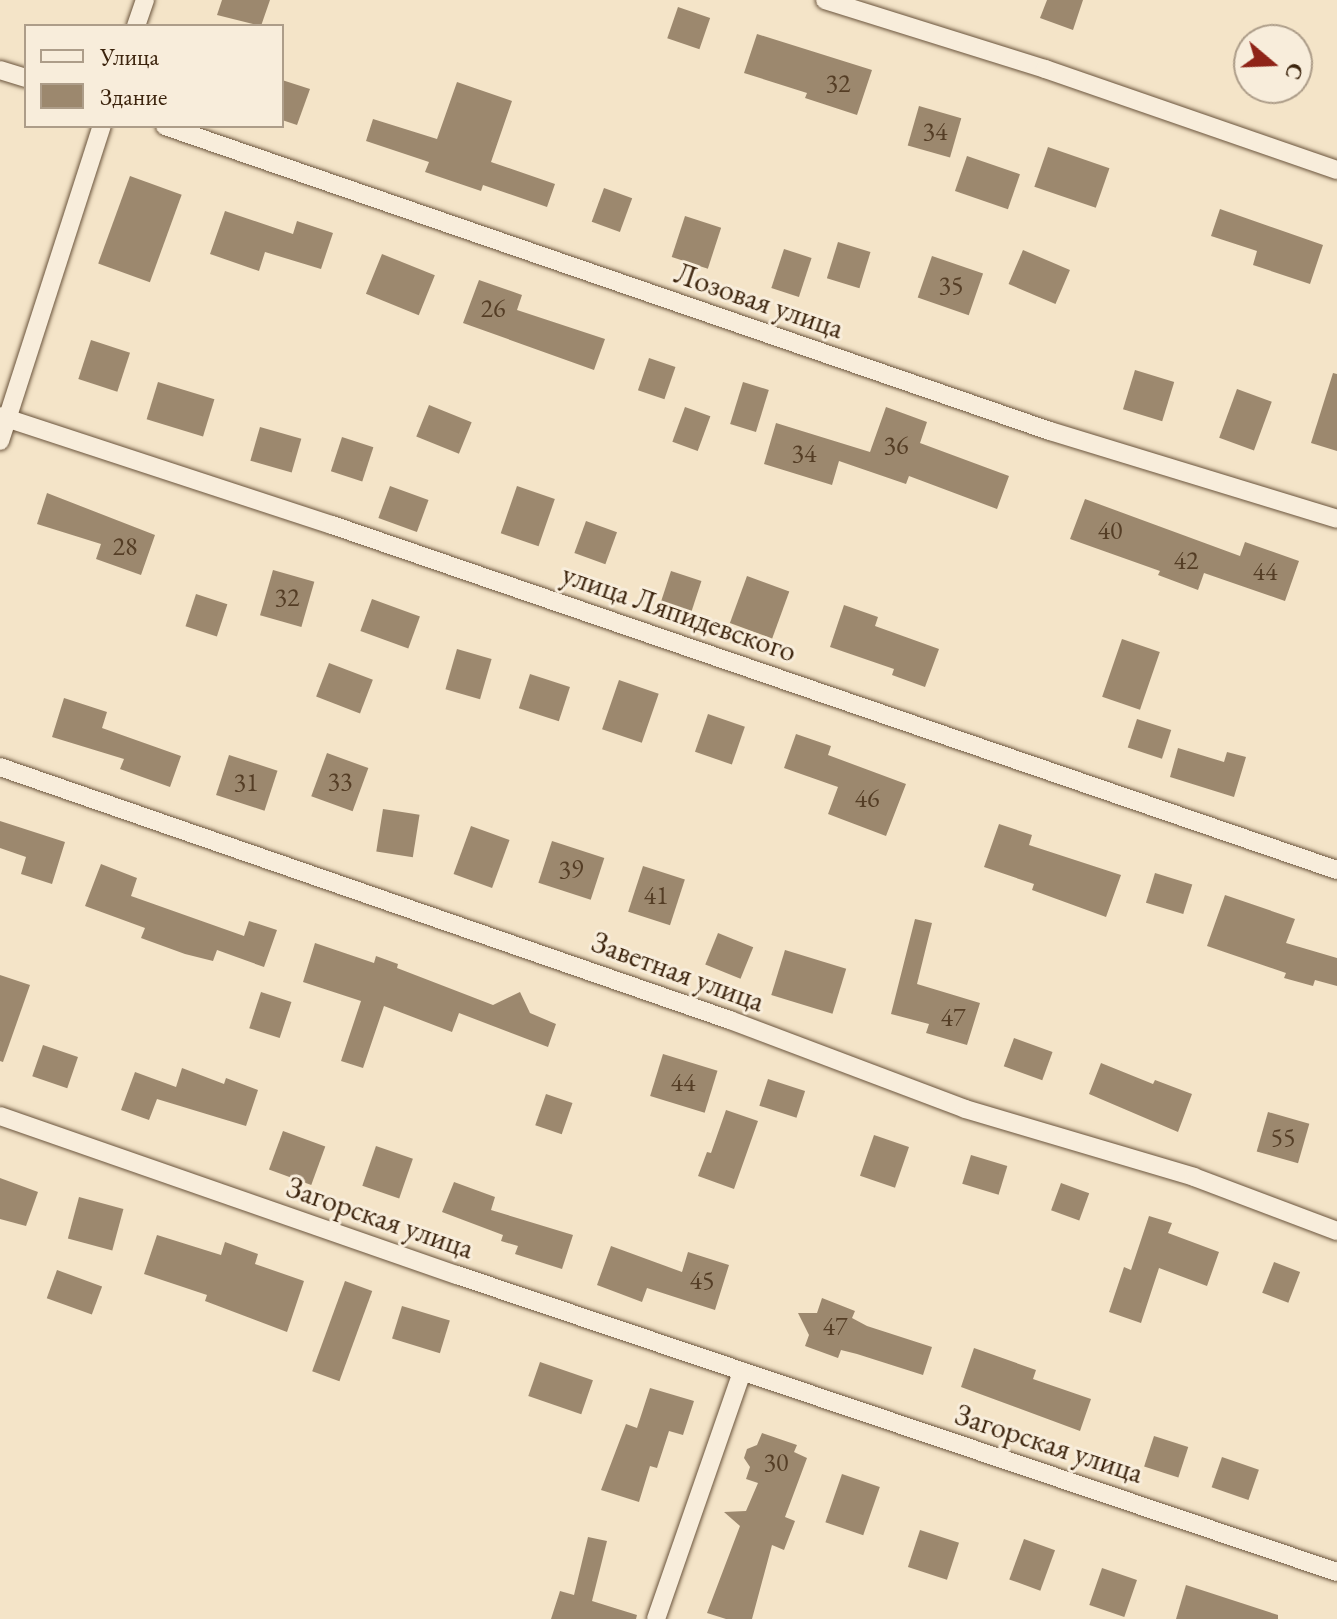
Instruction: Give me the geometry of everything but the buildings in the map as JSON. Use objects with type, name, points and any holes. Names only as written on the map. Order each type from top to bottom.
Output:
[{"type":"street","points":[[137,24],[145,0]]},
{"type":"street","points":[[825,0],[1045,69],[1337,170]]},
{"type":"street","points":[[0,70],[24,77]]},
{"type":"street","points":[[0,441],[101,128]]},
{"type":"street","name":"Лозовая улица","points":[[171,128],[1050,431],[1337,519]]},
{"type":"street","name":"улица Ляпидевского","points":[[5,418],[453,566],[1337,870]]},
{"type":"street","name":"Заветная улица","points":[[0,767],[716,1015],[965,1109],[1194,1177],[1337,1231]]},
{"type":"street","name":"Загорская улица","points":[[0,1116],[742,1372],[1337,1572]]},
{"type":"street","points":[[656,1619],[742,1372]]}]
